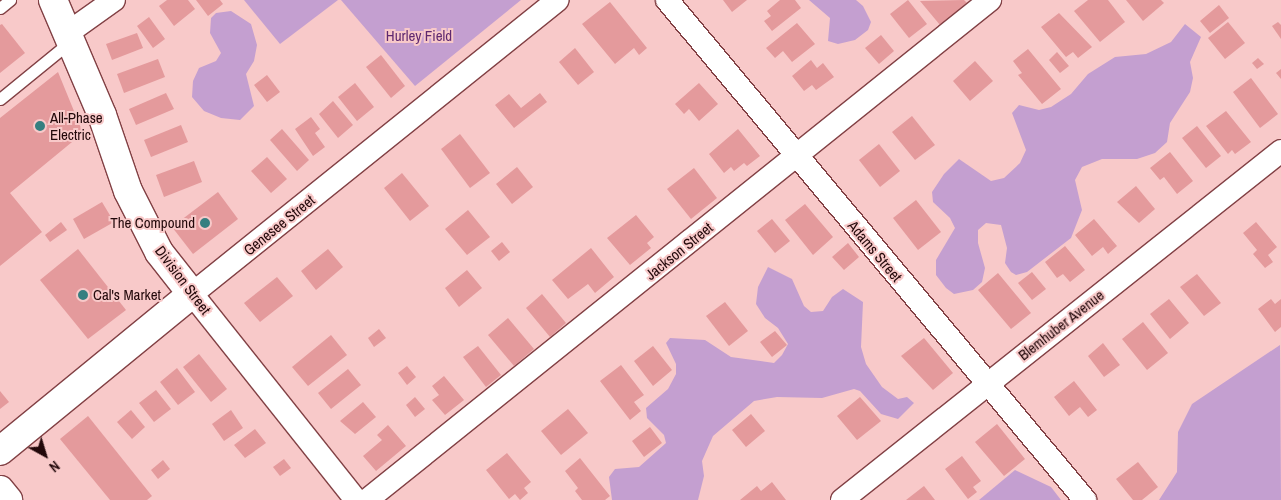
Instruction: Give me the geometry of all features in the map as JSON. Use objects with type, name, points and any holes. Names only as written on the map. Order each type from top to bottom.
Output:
[{"type":"street","name":"Division Street","points":[[53,0],[71,36],[128,191],[159,252],[356,500]]},
{"type":"street","points":[[71,36],[114,0]]},
{"type":"street","name":"Genesee Street","points":[[0,451],[558,0]]},
{"type":"street","name":"Adams Street","points":[[667,0],[1085,500]]},
{"type":"street","name":"Jackson Street","points":[[367,500],[990,0]]},
{"type":"street","name":"Blemhuber Avenue","points":[[842,500],[1281,151]]},
{"type":"street","points":[[0,490],[8,500]]},
{"type":"lane","points":[[0,8],[10,0]]},
{"type":"lane","points":[[0,99],[71,36]]},
{"type":"green space","points":[[244,0],[338,0],[280,44]]},
{"type":"green space","name":"Hurley Field","points":[[341,0],[521,0],[415,86]]},
{"type":"green space","points":[[809,0],[856,0],[863,6],[871,22],[868,30],[855,40],[838,44],[828,41],[830,18]]},
{"type":"green space","points":[[231,11],[251,24],[257,45],[254,61],[246,74],[254,106],[240,120],[221,118],[204,111],[192,97],[193,81],[199,68],[216,61],[221,53],[210,33],[211,18],[216,13]]},
{"type":"green space","points":[[1185,24],[1201,37],[1190,62],[1193,78],[1190,92],[1170,123],[1167,142],[1155,153],[1137,159],[1102,159],[1082,167],[1075,180],[1082,210],[1071,238],[1027,272],[1016,275],[1011,272],[1005,263],[1007,248],[1001,225],[986,223],[978,230],[978,243],[985,268],[982,282],[973,290],[954,294],[946,288],[936,275],[936,260],[955,228],[950,218],[933,202],[932,192],[944,174],[959,159],[991,181],[1004,178],[1020,163],[1026,150],[1012,113],[1019,105],[1039,110],[1051,107],[1071,94],[1088,74],[1115,57],[1146,54],[1171,42]]},
{"type":"green space","points":[[768,267],[792,279],[804,306],[811,312],[823,311],[832,297],[843,289],[863,302],[861,347],[866,364],[882,387],[898,399],[907,397],[914,403],[898,419],[881,414],[860,391],[854,389],[822,398],[777,397],[754,401],[713,436],[702,461],[704,476],[698,500],[612,500],[609,477],[615,469],[639,467],[666,443],[664,435],[647,418],[646,408],[668,389],[676,374],[676,364],[666,343],[670,338],[705,340],[731,357],[774,363],[782,355],[788,344],[778,328],[765,318],[756,304],[758,287]]},
{"type":"green space","points":[[1280,345],[1281,500],[1159,500],[1177,472],[1178,432],[1192,404]]},
{"type":"green space","points":[[1015,470],[1051,487],[1061,500],[979,500]]},
{"type":"building","points":[[167,0],[188,0],[195,9],[174,26],[159,6]]},
{"type":"building","points":[[196,0],[220,0],[223,4],[208,16]]},
{"type":"building","points":[[723,0],[747,0],[732,12]]},
{"type":"building","points":[[780,0],[795,0],[801,8],[772,31],[764,21],[771,16],[767,11]]},
{"type":"building","points":[[908,0],[927,24],[909,38],[890,14]]},
{"type":"building","points":[[964,0],[967,3],[940,25],[920,1]]},
{"type":"building","points":[[1088,0],[1108,0],[1125,22],[1100,42],[1074,11]]},
{"type":"building","points":[[1126,0],[1161,0],[1164,3],[1143,21]]},
{"type":"building","points":[[610,2],[647,48],[639,55],[634,48],[615,64],[582,24]]},
{"type":"building","points":[[1219,5],[1229,18],[1210,33],[1200,21]]},
{"type":"building","points":[[1059,13],[1092,47],[1078,58],[1073,52],[1066,57],[1041,27]]},
{"type":"building","points":[[149,17],[165,39],[153,48],[137,26]]},
{"type":"building","points":[[1228,22],[1245,43],[1225,59],[1208,38]]},
{"type":"building","points":[[1278,22],[1281,25],[1281,39],[1272,26]]},
{"type":"building","points":[[797,23],[815,44],[792,62],[783,51],[775,58],[766,48]]},
{"type":"building","points":[[2,24],[25,53],[0,73],[0,25]]},
{"type":"building","points":[[137,33],[143,48],[112,60],[106,44]]},
{"type":"building","points":[[881,35],[894,51],[879,64],[865,48]]},
{"type":"building","points":[[575,48],[594,72],[578,85],[559,62]]},
{"type":"building","points":[[1028,49],[1061,89],[1042,104],[1018,75],[1022,73],[1013,61]]},
{"type":"building","points":[[1057,52],[1069,66],[1060,73],[1049,60]]},
{"type":"building","points":[[381,55],[405,86],[391,98],[366,67]]},
{"type":"building","points":[[1258,58],[1264,64],[1257,69],[1252,63]]},
{"type":"building","points":[[158,59],[165,77],[124,93],[117,74]]},
{"type":"building","points":[[811,60],[817,68],[823,63],[834,77],[816,90],[812,85],[804,91],[792,76]]},
{"type":"building","points":[[975,61],[993,81],[970,101],[953,81]]},
{"type":"building","points":[[1281,69],[1281,79],[1276,73]]},
{"type":"building","name":"All-Phase Electric","points":[[58,72],[83,133],[10,193],[42,232],[0,266],[0,118]]},
{"type":"building","points":[[267,75],[280,92],[267,102],[254,85]]},
{"type":"building","points":[[1251,78],[1278,114],[1260,128],[1233,92]]},
{"type":"building","points":[[355,83],[374,107],[357,121],[338,97]]},
{"type":"building","points":[[699,83],[718,104],[699,121],[689,109],[684,114],[675,104]]},
{"type":"building","points":[[166,93],[174,109],[136,125],[129,109]]},
{"type":"building","points":[[540,93],[547,102],[514,128],[495,105],[509,94],[521,108]]},
{"type":"building","points":[[333,101],[353,125],[338,138],[319,114]]},
{"type":"building","points":[[1226,111],[1251,142],[1235,154],[1232,150],[1228,154],[1206,126]]},
{"type":"building","points":[[912,116],[935,145],[915,160],[892,132]]},
{"type":"building","points":[[311,117],[320,129],[315,133],[325,147],[313,156],[295,129]]},
{"type":"building","points":[[181,125],[188,142],[151,157],[144,140]]},
{"type":"building","points":[[1197,126],[1221,156],[1206,168],[1182,138]]},
{"type":"building","points":[[282,129],[309,160],[297,171],[270,140]]},
{"type":"building","points":[[738,129],[760,156],[747,166],[744,163],[734,171],[731,167],[724,173],[709,154]]},
{"type":"building","points":[[460,134],[490,173],[470,188],[441,149]]},
{"type":"building","points":[[879,144],[900,171],[880,187],[859,160]]},
{"type":"building","points":[[1170,152],[1193,181],[1177,194],[1164,177],[1160,180],[1150,168]]},
{"type":"building","points":[[267,157],[287,179],[271,193],[251,171]]},
{"type":"building","points":[[194,161],[202,182],[164,197],[156,175]]},
{"type":"building","points":[[517,167],[533,187],[512,204],[496,184]]},
{"type":"building","points":[[694,168],[717,198],[691,219],[667,189]]},
{"type":"building","points":[[402,173],[429,206],[410,221],[384,188]]},
{"type":"building","points":[[1136,186],[1155,209],[1139,223],[1117,202]]},
{"type":"building","name":"The Compound","points":[[218,192],[238,219],[193,254],[172,227]]},
{"type":"building","points":[[916,200],[941,232],[918,250],[893,218]]},
{"type":"building","points":[[102,202],[114,222],[84,239],[73,219]]},
{"type":"building","points":[[805,204],[833,237],[813,255],[785,220]]},
{"type":"building","points":[[468,210],[490,237],[467,255],[445,229]]},
{"type":"building","points":[[636,215],[654,237],[647,243],[651,248],[630,265],[607,238]]},
{"type":"building","points":[[772,219],[790,241],[775,253],[757,231]]},
{"type":"building","points":[[1094,219],[1117,246],[1108,254],[1103,247],[1092,256],[1075,235]]},
{"type":"building","points":[[61,222],[67,230],[50,242],[45,235]]},
{"type":"building","points":[[1256,222],[1277,247],[1268,255],[1273,262],[1265,268],[1253,254],[1257,250],[1243,233]]},
{"type":"building","points":[[502,242],[510,252],[499,261],[491,251]]},
{"type":"building","points":[[848,243],[859,257],[844,270],[832,257]]},
{"type":"building","points":[[1065,246],[1085,270],[1070,282],[1063,274],[1057,278],[1045,262]]},
{"type":"building","points":[[591,248],[614,277],[595,293],[588,284],[568,299],[552,280]]},
{"type":"building","name":"Cal's Market","points":[[78,249],[126,310],[88,339],[40,280]]},
{"type":"building","points":[[328,249],[343,267],[316,290],[301,271]]},
{"type":"building","points":[[467,270],[482,288],[459,307],[445,288]]},
{"type":"building","points":[[1032,272],[1046,289],[1032,300],[1018,283]]},
{"type":"building","points":[[998,273],[1031,313],[1011,329],[978,290]]},
{"type":"building","points":[[1197,274],[1221,303],[1204,316],[1180,287]]},
{"type":"building","points":[[277,277],[293,296],[260,322],[244,303]]},
{"type":"building","points":[[542,294],[566,323],[550,337],[526,308]]},
{"type":"building","points":[[1169,299],[1189,323],[1170,339],[1150,314]]},
{"type":"building","points":[[1271,299],[1275,304],[1281,299],[1281,327],[1275,332],[1258,309]]},
{"type":"building","points":[[725,302],[748,331],[729,346],[706,316]]},
{"type":"building","points":[[508,318],[534,349],[514,366],[488,335]]},
{"type":"building","points":[[1143,322],[1168,353],[1147,370],[1122,339]]},
{"type":"building","points":[[379,329],[386,338],[374,347],[368,338]]},
{"type":"building","points":[[775,331],[787,345],[772,357],[760,342]]},
{"type":"building","points":[[331,335],[347,355],[308,386],[292,367]]},
{"type":"building","points":[[924,338],[953,373],[933,390],[901,356]]},
{"type":"building","points":[[1103,343],[1120,365],[1104,377],[1088,356]]},
{"type":"building","points":[[478,346],[501,375],[486,387],[463,357]]},
{"type":"building","points":[[653,346],[672,370],[653,386],[634,361]]},
{"type":"building","points":[[199,354],[227,389],[211,402],[183,367]]},
{"type":"building","points":[[621,365],[644,395],[634,402],[641,411],[630,420],[600,381]]},
{"type":"building","points":[[407,366],[416,377],[407,385],[398,373]]},
{"type":"building","points":[[177,368],[195,392],[178,405],[160,382]]},
{"type":"building","points":[[348,369],[361,385],[331,409],[318,393]]},
{"type":"building","points":[[444,376],[464,400],[445,415],[432,400],[439,395],[432,386]]},
{"type":"building","points":[[1074,381],[1097,410],[1088,417],[1080,407],[1069,416],[1054,397]]},
{"type":"building","points":[[156,390],[171,409],[154,422],[139,403]]},
{"type":"building","points":[[0,391],[9,402],[0,409]]},
{"type":"building","points":[[415,397],[425,409],[415,417],[406,405]]},
{"type":"building","points":[[860,397],[881,421],[857,440],[837,416]]},
{"type":"building","points":[[363,402],[376,417],[355,434],[340,421]]},
{"type":"building","points":[[568,409],[588,433],[561,455],[541,431]]},
{"type":"building","points":[[131,410],[145,427],[132,439],[117,422]]},
{"type":"building","points":[[231,410],[243,428],[224,441],[212,424]]},
{"type":"building","points":[[751,414],[765,431],[746,447],[732,430]]},
{"type":"building","points":[[88,416],[152,496],[147,500],[110,500],[60,439]]},
{"type":"building","points":[[997,424],[1025,459],[1004,476],[975,442]]},
{"type":"building","points":[[388,425],[406,446],[376,471],[363,456],[382,440],[377,435]]},
{"type":"building","points":[[650,427],[662,443],[644,457],[632,441]]},
{"type":"building","points":[[255,429],[266,443],[245,458],[234,445]]},
{"type":"building","points":[[507,453],[531,482],[524,488],[528,493],[520,500],[515,494],[509,499],[486,470]]},
{"type":"building","points":[[962,456],[981,481],[973,487],[977,492],[968,499],[945,469]]},
{"type":"building","points":[[580,458],[610,496],[605,500],[582,500],[575,491],[578,488],[565,471]]},
{"type":"building","points":[[284,459],[291,468],[280,476],[273,467]]},
{"type":"building","points":[[163,460],[170,469],[158,479],[151,470]]},
{"type":"building","points":[[1138,462],[1158,487],[1142,500],[1133,500],[1116,479]]},
{"type":"building","points":[[772,482],[786,500],[740,500],[757,486],[761,491]]},
{"type":"building","points":[[924,486],[935,500],[906,500]]},
{"type":"place","name":"All-Phase Electric","points":[[40,126]]},
{"type":"place","name":"The Compound","points":[[205,223]]},
{"type":"place","name":"Cal's Market","points":[[83,295]]}]
